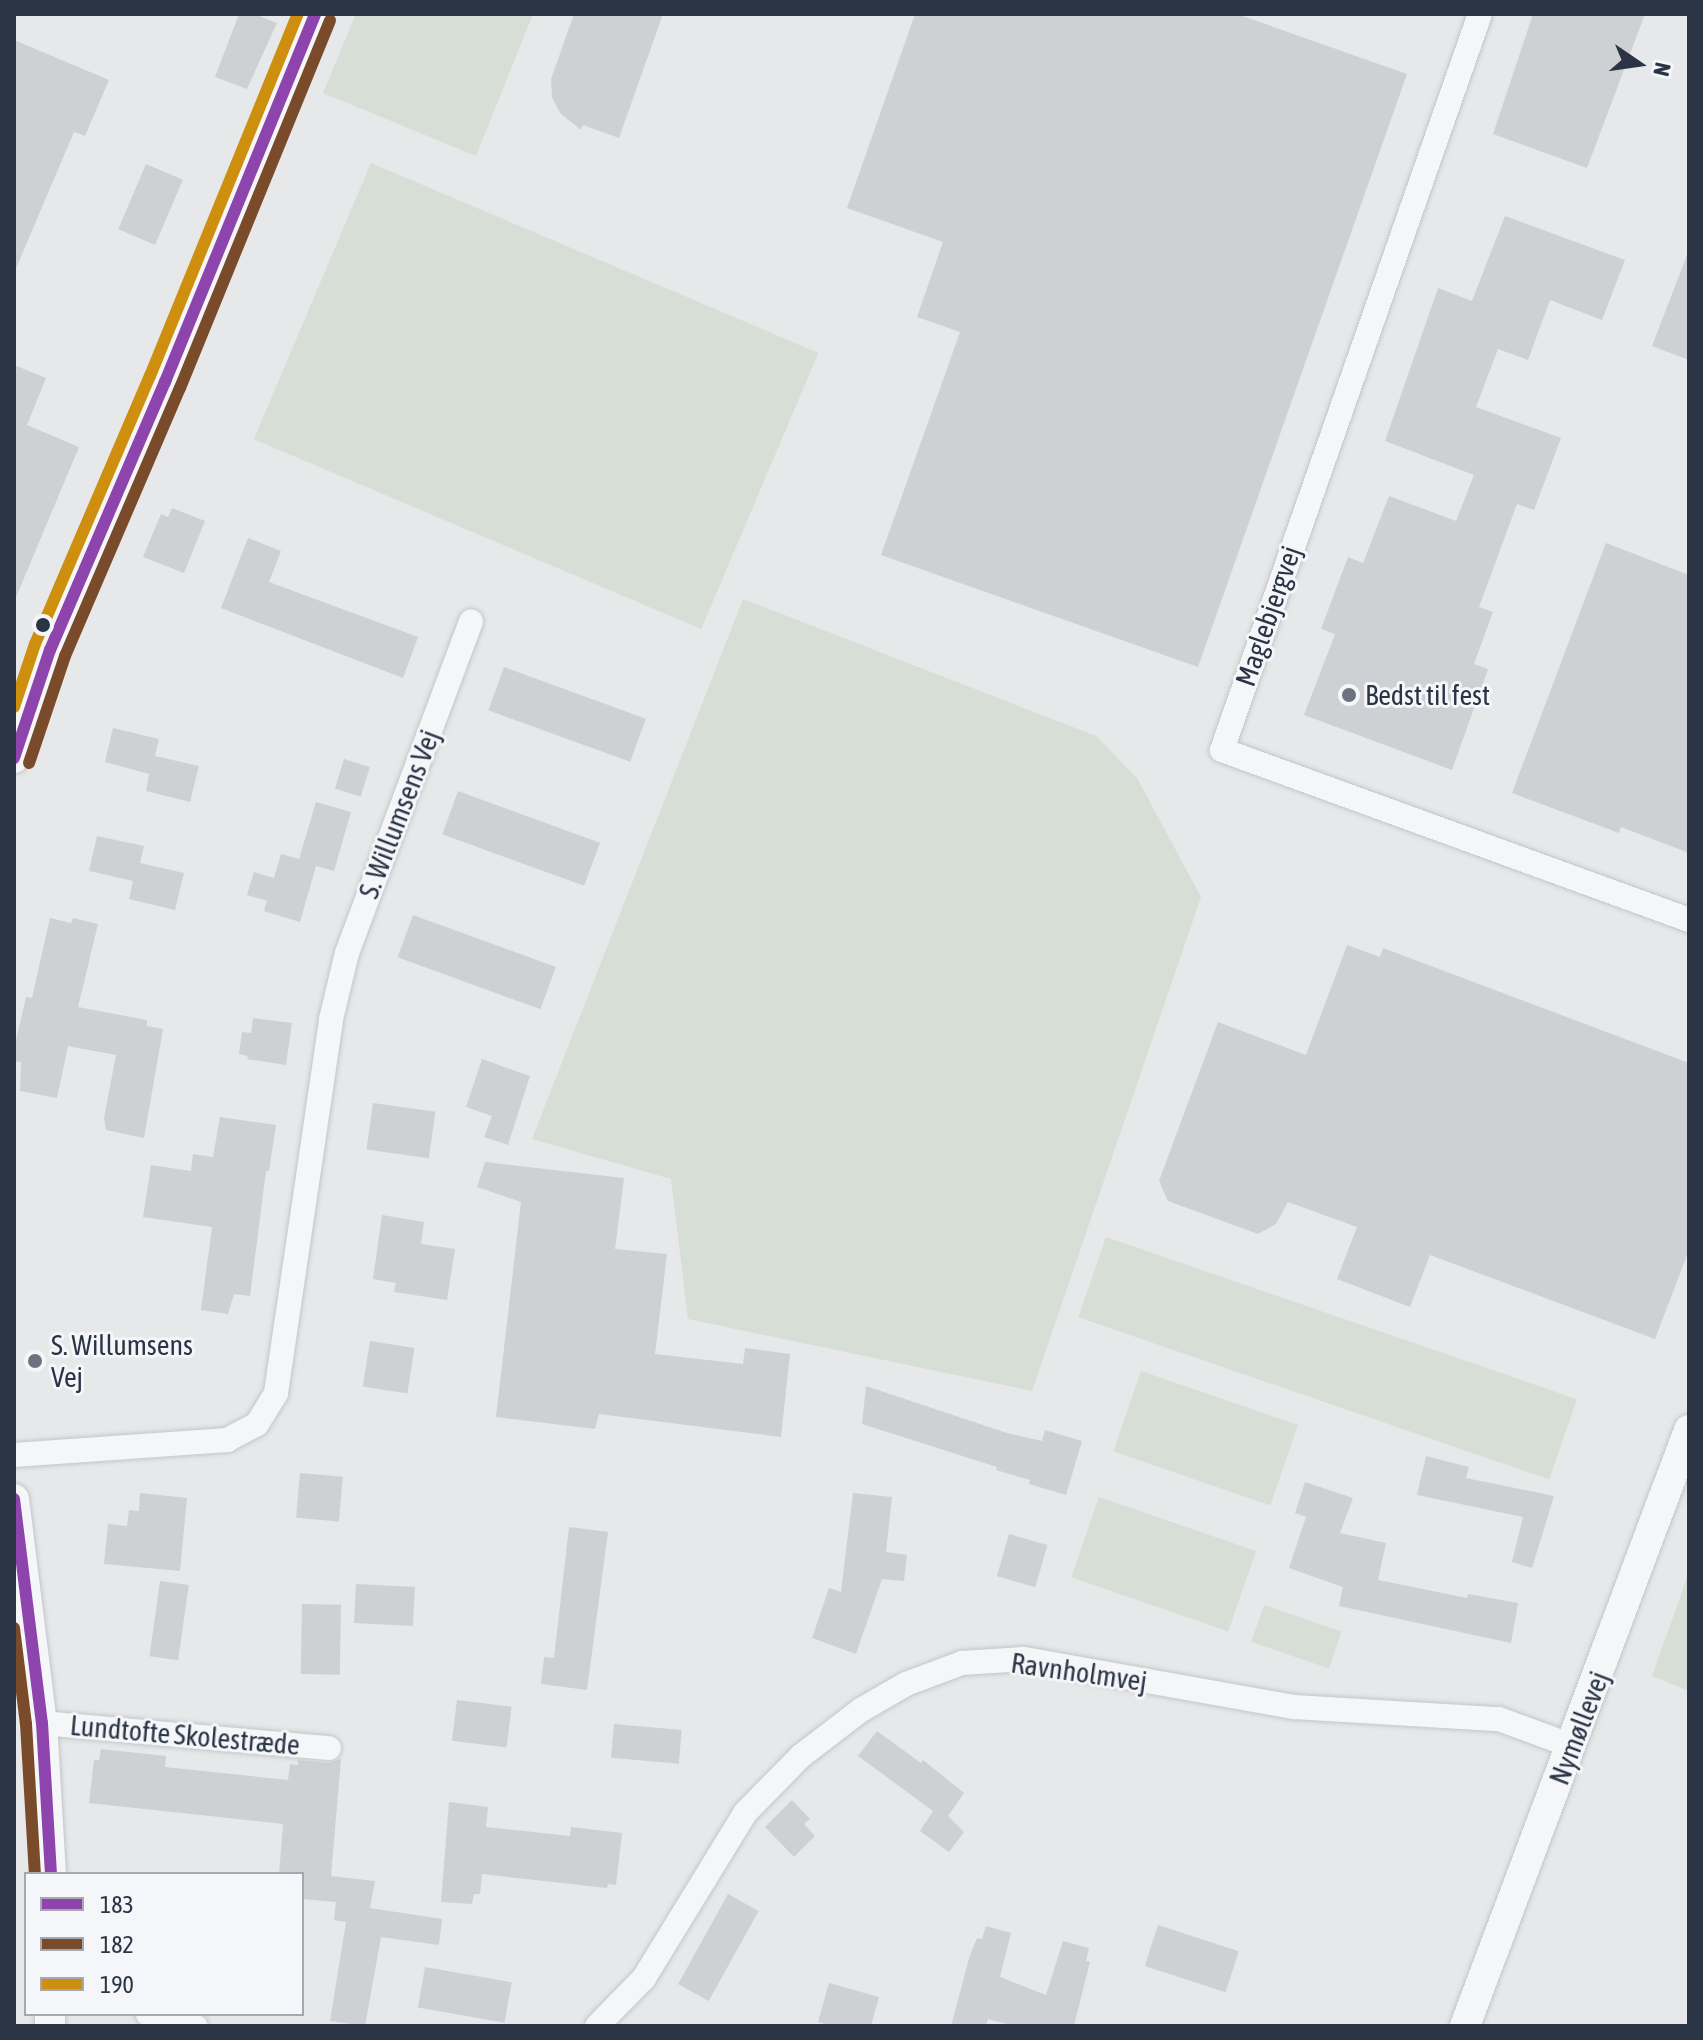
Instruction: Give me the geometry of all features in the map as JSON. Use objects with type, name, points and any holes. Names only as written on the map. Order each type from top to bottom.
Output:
[{"type":"street","points":[[14,758],[50,650],[154,408],[315,14]]},
{"type":"street","name":"Maglebjergvej","points":[[1480,14],[1222,750],[1689,920]]},
{"type":"street","name":"S. Willumsens Vej","points":[[14,1455],[227,1440],[257,1424],[276,1393],[331,1019],[347,953],[471,621]]},
{"type":"street","name":"Nymøllevej","points":[[1465,2026],[1689,1430]]},
{"type":"street","points":[[14,1499],[42,1723],[51,1872]]},
{"type":"street","name":"Ravnholmvej","points":[[605,2025],[644,1978],[745,1813],[801,1756],[861,1710],[906,1684],[962,1663],[1024,1659],[1294,1707],[1499,1719],[1572,1746]]},
{"type":"street","name":"Lundtofte Skolestræde","points":[[42,1723],[329,1748]]},
{"type":"street","points":[[156,2016],[195,2026]]},
{"type":"shaded area","points":[[356,14],[533,14],[476,156],[323,93]]},
{"type":"shaded area","points":[[371,163],[818,353],[701,629],[254,439]]},
{"type":"shaded area","points":[[743,599],[1096,736],[1137,778],[1201,897],[1032,1391],[688,1319],[671,1179],[532,1139]]},
{"type":"shaded area","points":[[1106,1237],[1577,1399],[1549,1480],[1078,1317]]},
{"type":"shaded area","points":[[1141,1371],[1298,1425],[1270,1505],[1113,1451]]},
{"type":"shaded area","points":[[1099,1497],[1256,1551],[1228,1631],[1071,1577]]},
{"type":"shaded area","points":[[1689,1572],[1689,1691],[1652,1676]]},
{"type":"shaded area","points":[[1264,1605],[1342,1632],[1329,1669],[1251,1642]]},
{"type":"building","points":[[239,14],[254,14],[277,23],[247,89],[215,77]]},
{"type":"building","points":[[574,14],[663,14],[619,138],[583,125],[581,130],[561,114],[552,98],[551,79]]},
{"type":"building","points":[[915,14],[1237,14],[1407,74],[1198,667],[881,555],[960,332],[917,317],[943,242],[847,208]]},
{"type":"building","points":[[1533,14],[1645,14],[1587,168],[1493,134]]},
{"type":"building","points":[[14,40],[109,80],[85,136],[74,132],[14,273]]},
{"type":"building","points":[[146,164],[183,180],[155,245],[118,229]]},
{"type":"building","points":[[1505,216],[1625,260],[1602,320],[1550,300],[1528,360],[1498,349],[1476,407],[1561,438],[1534,510],[1517,504],[1479,607],[1493,612],[1474,664],[1488,669],[1452,770],[1304,715],[1335,634],[1321,629],[1348,557],[1363,563],[1389,496],[1456,521],[1474,475],[1385,441],[1438,288],[1472,301]]},
{"type":"building","points":[[1689,255],[1689,360],[1652,346]]},
{"type":"building","points":[[14,365],[46,378],[27,425],[79,447],[14,602]]},
{"type":"building","points":[[172,508],[205,521],[184,573],[143,557],[161,514],[168,517]]},
{"type":"building","points":[[248,538],[281,551],[269,582],[418,637],[403,678],[221,608]]},
{"type":"building","points":[[1606,543],[1689,575],[1689,853],[1621,827],[1619,833],[1512,793]]},
{"type":"building","points":[[504,667],[646,719],[630,762],[488,710]]},
{"type":"building","points":[[113,728],[159,739],[155,756],[199,766],[190,802],[146,791],[149,774],[105,762]]},
{"type":"building","points":[[344,759],[370,767],[361,797],[335,789]]},
{"type":"building","points":[[458,791],[600,843],[584,886],[442,834]]},
{"type":"building","points":[[316,802],[351,812],[334,871],[316,866],[300,922],[264,911],[267,901],[247,895],[254,872],[274,878],[281,854],[299,859]]},
{"type":"building","points":[[97,836],[144,846],[140,863],[184,873],[175,910],[129,899],[133,881],[89,871]]},
{"type":"building","points":[[413,915],[556,967],[540,1009],[398,957]]},
{"type":"building","points":[[50,918],[71,923],[73,918],[98,924],[78,1007],[147,1020],[147,1026],[163,1029],[144,1138],[106,1130],[104,1118],[116,1055],[68,1046],[57,1098],[20,1091],[21,1062],[14,1061],[14,1049],[26,997],[32,998]]},
{"type":"building","points":[[1347,945],[1380,957],[1383,948],[1689,1063],[1689,1250],[1655,1339],[1430,1255],[1410,1307],[1337,1279],[1357,1227],[1288,1202],[1276,1224],[1258,1234],[1168,1201],[1159,1181],[1218,1022],[1306,1055]]},
{"type":"building","points":[[253,1018],[292,1023],[286,1065],[247,1059],[248,1056],[239,1054],[242,1032],[251,1033]]},
{"type":"building","points":[[482,1059],[530,1076],[508,1145],[484,1137],[492,1116],[466,1107]]},
{"type":"building","points":[[373,1103],[435,1112],[429,1158],[366,1150]]},
{"type":"building","points":[[220,1117],[276,1125],[269,1171],[266,1171],[250,1296],[234,1294],[228,1314],[201,1310],[212,1227],[143,1217],[151,1165],[191,1171],[193,1154],[213,1157]]},
{"type":"building","points":[[485,1162],[624,1178],[615,1249],[667,1254],[655,1354],[743,1364],[745,1348],[790,1354],[781,1437],[599,1414],[595,1429],[496,1417],[521,1202],[477,1187]]},
{"type":"building","points":[[382,1215],[424,1222],[421,1244],[455,1249],[447,1300],[394,1292],[396,1283],[373,1279]]},
{"type":"building","points":[[370,1341],[414,1348],[407,1393],[363,1386]]},
{"type":"building","points":[[866,1386],[1007,1433],[1042,1441],[1045,1430],[1082,1441],[1066,1495],[1029,1484],[1030,1480],[996,1470],[997,1467],[862,1424]]},
{"type":"building","points":[[1426,1456],[1469,1467],[1466,1478],[1554,1496],[1532,1568],[1512,1562],[1523,1517],[1417,1495]]},
{"type":"building","points":[[300,1473],[343,1477],[339,1522],[296,1518]]},
{"type":"building","points":[[1305,1482],[1353,1498],[1340,1533],[1386,1543],[1378,1580],[1467,1598],[1468,1594],[1518,1603],[1511,1643],[1339,1606],[1343,1587],[1289,1568],[1306,1517],[1295,1513]]},
{"type":"building","points":[[140,1493],[187,1498],[180,1571],[104,1564],[108,1524],[127,1526],[129,1510],[139,1511]]},
{"type":"building","points":[[853,1493],[892,1497],[886,1552],[907,1555],[904,1581],[882,1579],[856,1654],[812,1638],[829,1588],[841,1592]]},
{"type":"building","points":[[569,1527],[608,1532],[587,1690],[541,1684],[544,1657],[554,1658]]},
{"type":"building","points":[[1009,1534],[1047,1545],[1035,1587],[997,1576]]},
{"type":"building","points":[[160,1581],[189,1585],[178,1660],[149,1656]]},
{"type":"building","points":[[356,1584],[415,1587],[413,1626],[354,1623]]},
{"type":"building","points":[[302,1604],[341,1605],[340,1675],[301,1674]]},
{"type":"building","points":[[457,1700],[512,1707],[507,1747],[452,1741]]},
{"type":"building","points":[[614,1724],[682,1730],[679,1764],[611,1758]]},
{"type":"building","points":[[877,1731],[921,1763],[923,1760],[964,1793],[948,1816],[964,1832],[949,1852],[920,1831],[933,1811],[858,1756]]},
{"type":"building","points":[[101,1749],[166,1756],[165,1767],[288,1780],[290,1764],[298,1765],[298,1760],[328,1763],[341,1759],[331,1876],[375,1881],[370,1908],[442,1919],[439,1945],[381,1937],[365,2026],[330,2021],[346,1922],[334,1920],[336,1902],[304,1899],[304,1872],[279,1872],[283,1824],[89,1803],[94,1760],[99,1760]]},
{"type":"building","points":[[792,1800],[810,1819],[804,1824],[815,1836],[794,1857],[765,1827]]},
{"type":"building","points":[[449,1802],[488,1807],[486,1827],[570,1836],[571,1827],[622,1833],[616,1885],[608,1884],[607,1888],[482,1874],[480,1894],[474,1894],[472,1904],[441,1902]]},
{"type":"building","points":[[728,1894],[759,1911],[709,2001],[678,1984]]},
{"type":"building","points":[[1158,1925],[1239,1951],[1226,1992],[1145,1966]]},
{"type":"building","points":[[986,1926],[1011,1933],[1000,1977],[1046,1995],[1063,1941],[1089,1948],[1086,1961],[1090,1962],[1074,2026],[1014,2026],[988,2019],[986,2026],[951,2026],[970,1955],[977,1938],[982,1939]]},
{"type":"building","points":[[425,1967],[512,1982],[505,2023],[418,2007]]},
{"type":"building","points":[[829,1983],[879,1997],[871,2026],[833,2026],[818,2022]]},
{"type":"transit line","name":"190","points":[[14,707],[35,644],[150,376],[298,14]]},
{"type":"transit line","name":"183","points":[[14,758],[50,650],[165,382],[315,14]]},
{"type":"transit line","name":"182","points":[[29,763],[65,656],[180,388],[330,20]]},
{"type":"transit line","name":"183","points":[[14,1499],[42,1723],[51,1872]]},
{"type":"transit line","name":"182","points":[[14,1628],[26,1724],[35,1872]]},
{"type":"place","name":"Bedst til fest","points":[[1349,695]]},
{"type":"place","name":"S. Willumsens Vej","points":[[35,1361]]}]
